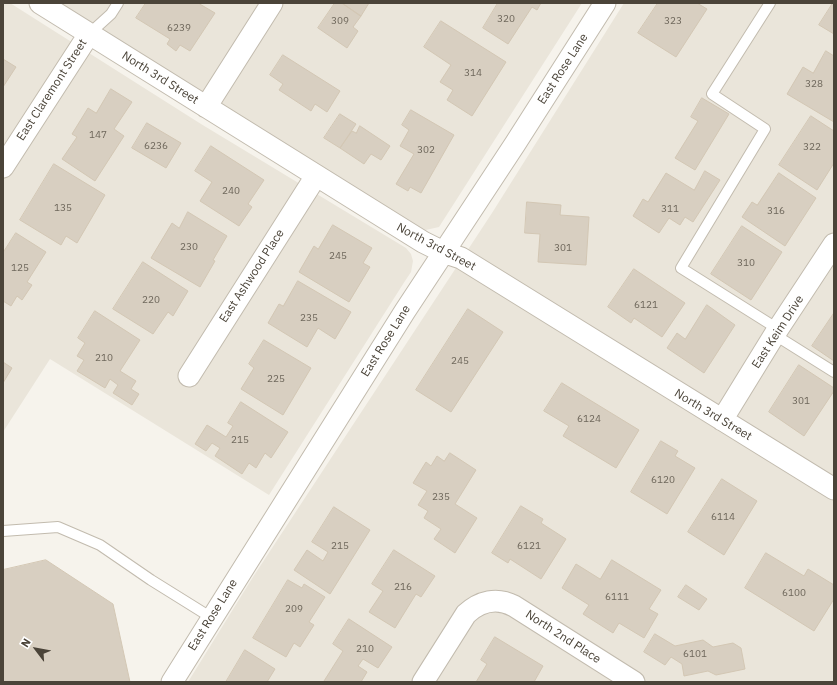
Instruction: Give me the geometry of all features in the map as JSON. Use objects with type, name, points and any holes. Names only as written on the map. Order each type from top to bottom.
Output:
[{"type":"street","name":"North 3rd Street","points":[[40,3],[423,242],[443,252],[461,258],[834,489]]},
{"type":"street","points":[[206,107],[272,3]]},
{"type":"street","name":"East Rose Lane","points":[[172,682],[443,252],[515,144],[605,3]]},
{"type":"street","name":"East Claremont Street","points":[[3,167],[89,34]]},
{"type":"street","name":"East Ashwood Place","points":[[189,376],[316,176]]},
{"type":"street","name":"East Keim Drive","points":[[722,420],[776,332],[834,244]]},
{"type":"street","name":"North 2nd Place","points":[[423,682],[466,614],[479,604],[490,601],[502,601],[514,606],[634,682]]},
{"type":"lane","points":[[89,34],[111,14],[118,3]]},
{"type":"lane","points":[[770,3],[712,94],[765,129],[681,268],[834,372]]},
{"type":"lane","points":[[3,531],[58,527],[100,545],[212,618]]},
{"type":"shaded area","points":[[3,3],[10,3],[201,124],[406,248],[411,254],[413,261],[411,272],[269,495],[50,359],[3,432]]},
{"type":"shaded area","points":[[57,3],[582,3],[439,227],[421,231]]},
{"type":"shaded area","points":[[624,3],[834,3],[834,682],[188,682],[253,577],[492,213]]},
{"type":"building","points":[[146,3],[198,3],[215,13],[190,51],[180,45],[176,51],[167,44],[170,39],[136,18]]},
{"type":"building","points":[[335,3],[342,3],[361,16],[353,27],[358,31],[347,48],[318,28]]},
{"type":"building","points":[[342,3],[369,3],[361,16]]},
{"type":"building","points":[[498,3],[541,3],[537,10],[532,7],[508,44],[483,28]]},
{"type":"building","points":[[658,3],[697,3],[707,9],[676,57],[638,33]]},
{"type":"building","points":[[834,3],[834,34],[819,25]]},
{"type":"building","points":[[441,21],[506,62],[472,116],[447,100],[453,90],[440,82],[451,65],[424,47]]},
{"type":"building","points":[[826,51],[834,56],[834,122],[787,94],[803,67],[813,73]]},
{"type":"building","points":[[283,55],[340,91],[327,112],[315,104],[311,111],[279,90],[283,84],[270,75]]},
{"type":"building","points":[[3,59],[16,67],[3,87]]},
{"type":"building","points":[[111,89],[132,102],[114,129],[124,136],[95,181],[62,159],[77,137],[72,134],[88,108],[96,113]]},
{"type":"building","points":[[702,98],[729,114],[695,170],[675,158],[698,121],[691,117]]},
{"type":"building","points":[[411,110],[454,135],[421,193],[410,187],[408,191],[396,184],[414,154],[400,146],[409,130],[402,125]]},
{"type":"building","points":[[340,114],[356,124],[340,148],[324,138]]},
{"type":"building","points":[[811,116],[834,131],[834,163],[817,190],[779,165]]},
{"type":"building","points":[[147,123],[181,143],[166,168],[132,148]]},
{"type":"building","points":[[360,126],[390,146],[381,160],[371,154],[364,164],[340,148],[352,131],[356,133]]},
{"type":"building","points":[[211,146],[264,180],[248,204],[252,207],[239,226],[200,201],[212,182],[195,171]]},
{"type":"building","points":[[54,164],[105,195],[77,243],[66,236],[61,245],[20,220]]},
{"type":"building","points":[[705,171],[720,180],[693,222],[685,217],[680,225],[669,218],[659,233],[633,216],[643,199],[648,202],[666,173],[694,190]]},
{"type":"building","points":[[779,173],[816,198],[785,246],[742,217],[752,202],[757,205]]},
{"type":"building","points":[[527,202],[561,205],[560,215],[589,217],[586,265],[538,262],[540,234],[525,233]]},
{"type":"building","points":[[188,212],[227,236],[200,287],[151,258],[172,223],[179,228]]},
{"type":"building","points":[[333,225],[372,248],[363,263],[370,267],[349,302],[299,272],[314,246],[318,249]]},
{"type":"building","points":[[742,226],[782,252],[751,300],[711,274]]},
{"type":"building","points":[[16,233],[46,252],[27,282],[32,285],[22,300],[17,296],[11,306],[3,301],[3,253]]},
{"type":"building","points":[[143,262],[188,291],[173,316],[168,312],[153,334],[113,309]]},
{"type":"building","points":[[634,269],[685,303],[662,337],[634,318],[631,323],[608,307]]},
{"type":"building","points":[[298,281],[351,312],[335,339],[318,328],[307,347],[268,323],[279,304],[283,306]]},
{"type":"building","points":[[707,305],[735,325],[704,373],[667,348],[677,333],[685,339]]},
{"type":"building","points":[[468,309],[503,332],[451,412],[416,390]]},
{"type":"building","points":[[95,311],[140,340],[120,371],[136,381],[131,389],[139,394],[132,405],[113,393],[118,385],[110,379],[105,388],[77,371],[84,360],[77,356],[85,343],[78,338]]},
{"type":"building","points":[[834,313],[834,361],[812,346]]},
{"type":"building","points":[[264,340],[311,368],[283,415],[241,389],[254,368],[249,364]]},
{"type":"building","points":[[3,362],[12,368],[3,383]]},
{"type":"building","points":[[799,365],[834,388],[834,391],[804,436],[769,412]]},
{"type":"building","points":[[562,383],[639,430],[616,468],[563,436],[569,426],[544,411]]},
{"type":"building","points":[[241,402],[288,432],[271,458],[265,453],[256,468],[249,463],[242,474],[215,456],[220,448],[212,443],[206,451],[195,444],[207,425],[226,437],[233,426],[228,423]]},
{"type":"building","points":[[661,441],[678,451],[675,456],[695,468],[667,514],[631,492]]},
{"type":"building","points":[[450,453],[476,470],[455,504],[477,518],[455,553],[434,539],[441,529],[424,518],[428,511],[418,505],[427,491],[413,483],[426,462],[431,466],[437,456],[444,461]]},
{"type":"building","points":[[722,479],[757,501],[724,555],[688,532]]},
{"type":"building","points":[[521,506],[543,519],[541,523],[566,539],[541,579],[510,559],[508,563],[492,553]]},
{"type":"building","points":[[334,507],[370,530],[330,594],[294,570],[307,550],[323,561],[328,552],[312,542]]},
{"type":"building","points":[[394,550],[435,576],[421,597],[416,594],[395,628],[369,612],[383,591],[372,584]]},
{"type":"building","points":[[766,553],[804,576],[808,569],[834,585],[834,599],[814,631],[745,588]]},
{"type":"building","points":[[46,560],[113,604],[130,682],[3,682],[3,570]]},
{"type":"building","points":[[612,560],[661,590],[649,609],[658,614],[644,638],[619,623],[613,633],[583,614],[589,605],[562,588],[576,564],[600,579]]},
{"type":"building","points":[[288,580],[302,588],[304,584],[325,597],[309,622],[314,625],[300,647],[294,643],[286,657],[253,638]]},
{"type":"building","points":[[686,585],[707,599],[699,610],[678,597]]},
{"type":"building","points":[[349,619],[392,647],[378,668],[363,659],[358,666],[367,672],[361,682],[325,682],[324,681],[343,651],[333,644]]},
{"type":"building","points":[[655,634],[675,646],[703,640],[713,647],[733,643],[741,648],[745,669],[716,675],[708,671],[684,676],[682,664],[671,657],[665,665],[644,652]]},
{"type":"building","points":[[495,637],[543,666],[534,682],[476,682],[487,664],[481,660]]},
{"type":"building","points":[[245,650],[275,669],[267,682],[226,682]]}]
